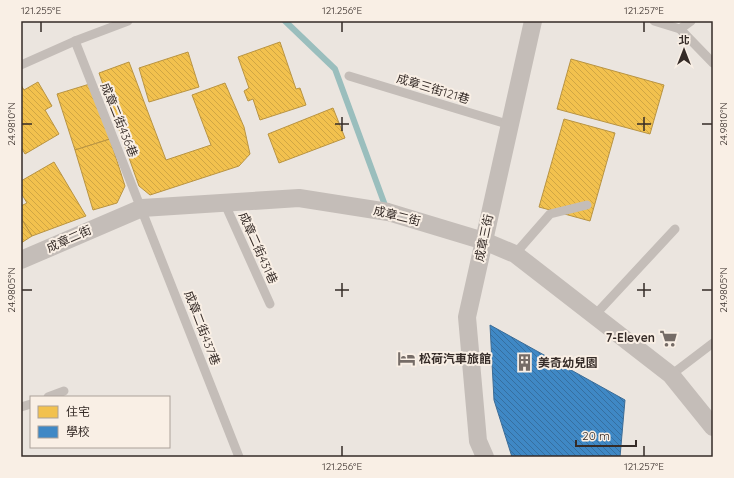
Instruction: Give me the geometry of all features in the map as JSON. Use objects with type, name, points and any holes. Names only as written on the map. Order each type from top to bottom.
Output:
[{"type":"street","name":"成章三街","points":[[484,457],[478,441],[467,317],[533,21]]},
{"type":"street","name":"成章二街","points":[[21,260],[142,208],[299,198],[388,212],[484,241],[515,254],[671,375],[713,426]]},
{"type":"lane","points":[[21,65],[75,41],[128,21]]},
{"type":"lane","points":[[654,21],[680,29],[713,63]]},
{"type":"lane","points":[[680,29],[690,21]]},
{"type":"lane","name":"成章二街436巷","points":[[75,41],[142,208]]},
{"type":"lane","name":"成章三街121巷","points":[[349,76],[510,125]]},
{"type":"lane","name":"成章二街431巷","points":[[224,202],[270,304]]},
{"type":"lane","points":[[515,254],[550,214],[587,204]]},
{"type":"lane","name":"成章二街437巷","points":[[142,208],[239,457]]},
{"type":"lane","points":[[595,315],[675,229]]},
{"type":"lane","points":[[671,375],[713,343]]},
{"type":"lane","points":[[51,396],[64,391]]},
{"type":"building: 住宅","points":[[280,42],[296,89],[300,88],[306,105],[260,120],[253,99],[248,101],[244,91],[249,88],[238,57]]},
{"type":"building: 住宅","points":[[188,52],[199,87],[149,102],[139,68]]},
{"type":"building: 住宅","points":[[571,59],[664,85],[650,134],[557,109]]},
{"type":"building: 住宅","points":[[129,62],[166,160],[211,145],[192,95],[225,83],[244,127],[250,154],[239,166],[150,195],[139,186],[99,73]]},
{"type":"building: 住宅","points":[[38,82],[52,106],[45,110],[59,134],[25,154],[21,147],[21,85],[24,90]]},
{"type":"building: 住宅","points":[[93,83],[110,139],[75,150],[57,94]]},
{"type":"building: 住宅","points":[[333,108],[345,138],[279,163],[268,134]]},
{"type":"building: 住宅","points":[[564,119],[615,133],[590,221],[539,207]]},
{"type":"building: 住宅","points":[[110,139],[125,186],[117,203],[93,210],[75,150]]},
{"type":"building: 住宅","points":[[54,162],[86,216],[32,236],[21,218],[21,206],[27,203],[21,193],[21,181]]},
{"type":"building: 住宅","points":[[21,218],[32,236],[21,243]]},
{"type":"building: 學校","name":"美奇幼兒園","points":[[490,325],[625,400],[620,457],[512,457],[494,400]]},
{"type":"waterway","points":[[285,21],[335,69],[386,208]]},
{"type":"place","name":"7-Eleven","points":[[668,338]]},
{"type":"place","name":"松荷汽車旅館","points":[[406,359]]},
{"type":"place","name":"美奇幼兒園","points":[[525,363]]}]
